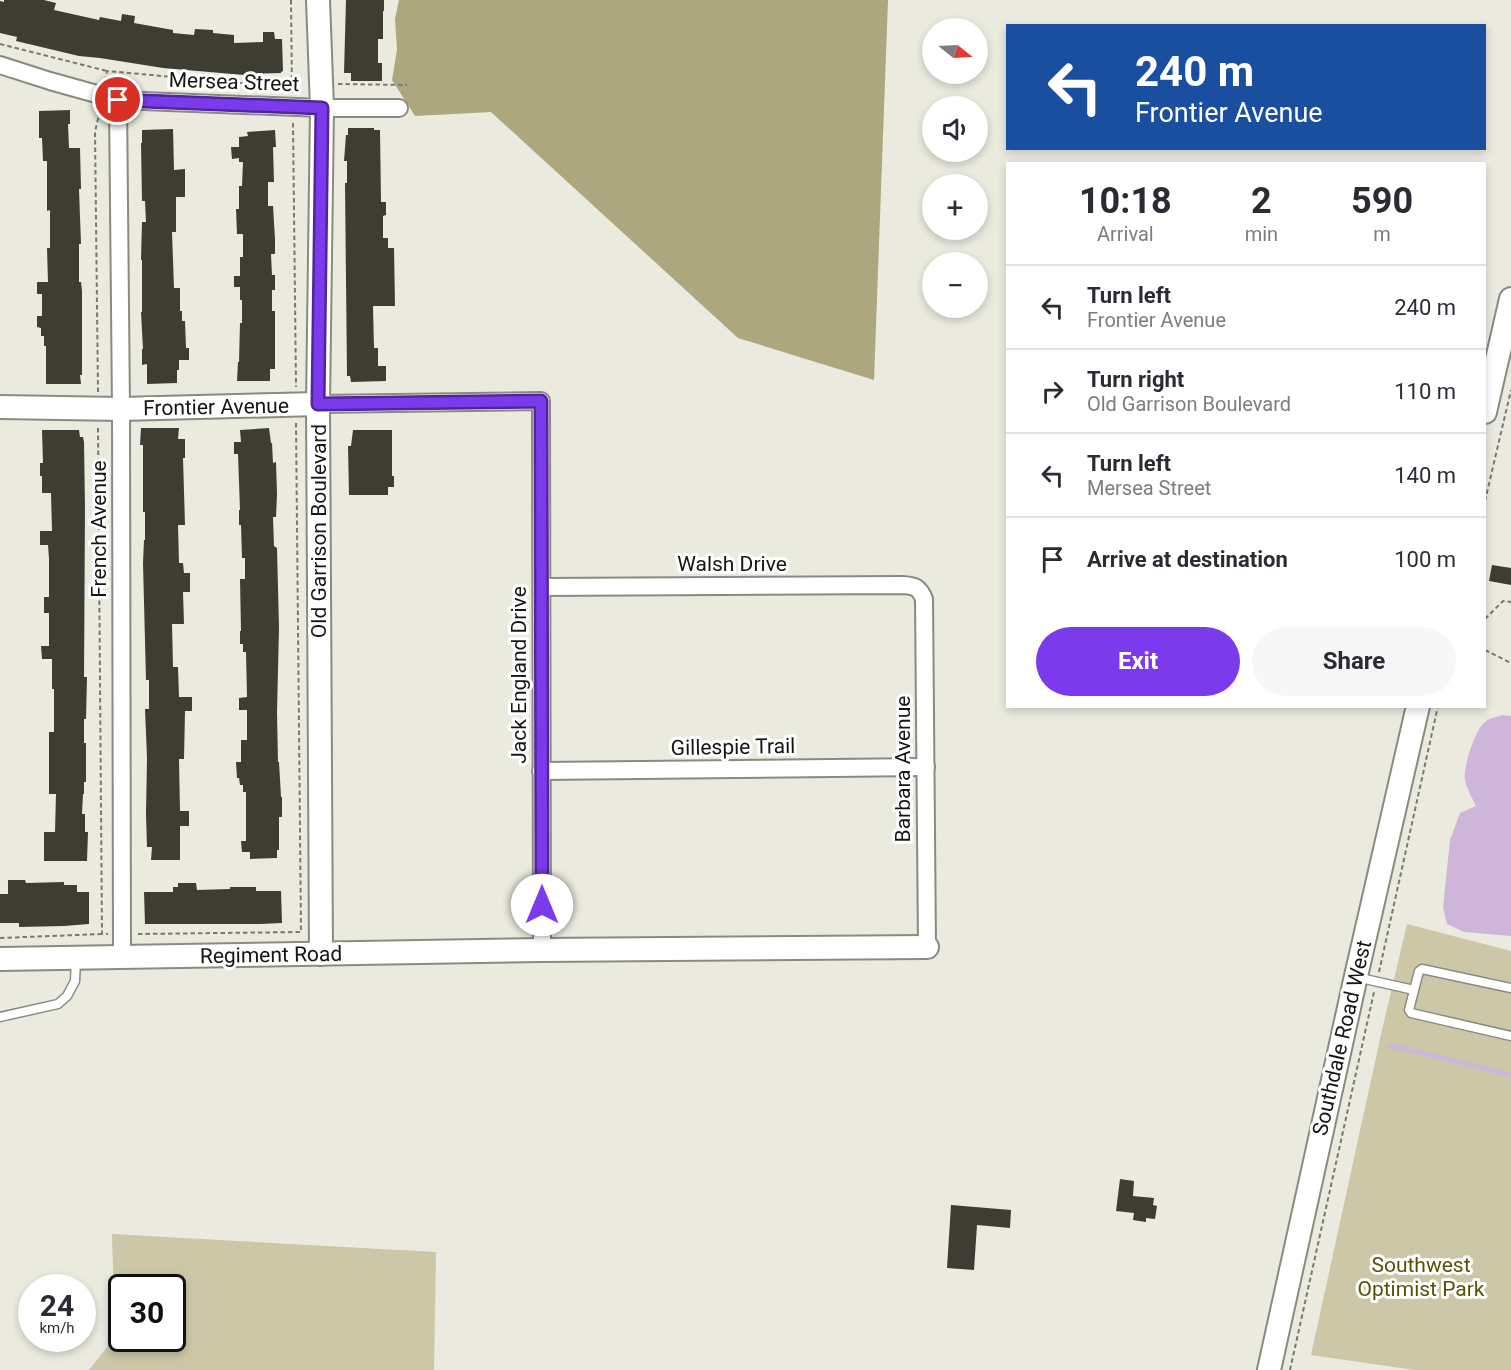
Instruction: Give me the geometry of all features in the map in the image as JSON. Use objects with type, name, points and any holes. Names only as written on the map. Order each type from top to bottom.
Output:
[{"type":"street","name":"Old Garrison Boulevard","points":[[318,0],[322,108],[318,404],[321,954]]},
{"type":"street","name":"Mersea Street","points":[[0,65],[118,100],[322,108],[399,108]]},
{"type":"street","name":"French Avenue","points":[[118,100],[122,958]]},
{"type":"street","points":[[1486,408],[1511,299]]},
{"type":"street","name":"Frontier Avenue","points":[[0,407],[121,409],[541,401]]},
{"type":"street","name":"Jack England Drive","points":[[541,401],[542,950]]},
{"type":"street","name":"Walsh Drive","points":[[542,587],[903,585],[913,586],[921,591]]},
{"type":"street","name":"Barbara Avenue","points":[[921,591],[924,599],[927,947]]},
{"type":"street","name":"Southdale Road West","points":[[1269,1370],[1366,979],[1418,708]]},
{"type":"street","name":"Gillespie Trail","points":[[541,771],[926,767]]},
{"type":"street","name":"Regiment Road","points":[[0,959],[542,950],[927,947]]},
{"type":"lane","points":[[0,1017],[58,1004],[67,996],[75,981],[76,959]]},
{"type":"lane","points":[[1511,988],[1422,969],[1419,971],[1409,1010],[1411,1013],[1511,1036]]},
{"type":"lane","points":[[1366,979],[1414,990]]},
{"type":"path","points":[[291,0],[292,96]]},
{"type":"path","points":[[0,44],[107,71],[292,86]]},
{"type":"path","points":[[105,81],[107,71]]},
{"type":"path","points":[[339,84],[407,85]]},
{"type":"path","points":[[98,391],[95,132],[101,102]]},
{"type":"path","points":[[293,119],[296,392]]},
{"type":"path","points":[[1486,497],[1511,390]]},
{"type":"path","points":[[135,934],[301,932],[296,415]]},
{"type":"path","points":[[98,426],[102,934]]},
{"type":"path","points":[[1486,619],[1503,601],[1511,602]]},
{"type":"path","points":[[1486,650],[1511,663]]},
{"type":"path","points":[[1290,1370],[1366,979],[1437,708]]},
{"type":"path","points":[[0,938],[112,934]]},
{"type":"green space","name":"Southwest Optimist Park","points":[[1407,924],[1511,951],[1511,1370],[1414,1370],[1311,1355]]},
{"type":"green space","points":[[112,1234],[436,1252],[434,1370],[89,1370],[108,1346],[108,1352],[186,1352],[186,1274],[113,1274]]},
{"type":"shaded area","points":[[399,0],[888,0],[874,380],[738,338],[491,112],[415,116],[392,80],[397,50],[395,19]]},
{"type":"shaded area","points":[[1502,715],[1511,716],[1511,936],[1464,932],[1447,924],[1443,907],[1450,840],[1460,813],[1476,806],[1465,780],[1470,749],[1481,726]]},
{"type":"building","points":[[4,0],[44,0],[56,3],[54,10],[99,20],[100,17],[121,21],[122,14],[135,16],[134,23],[173,30],[173,33],[194,35],[195,29],[213,30],[213,33],[234,35],[234,43],[263,42],[263,32],[274,32],[275,39],[282,39],[283,71],[244,75],[163,68],[79,56],[16,41],[17,37],[0,33],[0,1],[4,2]]},
{"type":"building","points":[[346,0],[384,0],[383,39],[378,39],[378,63],[382,63],[382,81],[351,81],[351,73],[344,73]]},
{"type":"building","points":[[70,110],[69,148],[80,148],[79,282],[81,282],[82,291],[82,375],[80,375],[81,384],[46,384],[46,346],[44,346],[44,336],[41,336],[41,328],[37,327],[37,316],[42,316],[42,294],[37,294],[37,282],[48,282],[47,248],[50,248],[50,210],[47,211],[47,161],[43,161],[42,138],[39,138],[39,111]]},
{"type":"building","points":[[348,128],[380,130],[381,202],[386,202],[386,215],[383,216],[383,238],[388,238],[388,248],[394,248],[395,306],[373,306],[374,348],[378,348],[378,366],[386,366],[386,381],[351,382],[350,376],[347,376],[345,183],[347,183],[347,161],[344,161]]},
{"type":"building","points":[[173,129],[174,170],[185,169],[185,197],[176,197],[176,232],[172,232],[174,288],[180,288],[180,311],[182,311],[182,321],[185,321],[189,360],[179,360],[177,383],[147,384],[147,364],[142,365],[142,222],[146,222],[145,201],[142,201],[142,130]]},
{"type":"building","points":[[275,130],[274,182],[268,182],[268,206],[273,206],[275,239],[275,254],[271,254],[272,275],[275,275],[272,311],[275,311],[275,369],[270,369],[270,381],[237,381],[242,300],[240,300],[240,287],[234,287],[234,276],[240,276],[240,257],[243,257],[243,234],[237,234],[236,209],[239,209],[239,186],[242,186],[243,162],[239,162],[239,158],[232,159],[231,147],[239,147],[239,137],[248,136],[247,132]]},
{"type":"building","points":[[141,428],[179,428],[178,439],[185,439],[185,458],[183,458],[185,525],[178,525],[179,563],[183,563],[184,573],[190,573],[190,592],[183,592],[184,624],[172,624],[173,667],[178,667],[179,697],[192,697],[192,711],[185,711],[184,759],[179,759],[180,811],[189,811],[189,826],[180,826],[180,860],[151,860],[152,847],[147,847],[145,709],[149,709],[149,680],[146,680],[143,563],[145,512],[143,512]]},
{"type":"building","points":[[269,428],[273,463],[276,462],[276,517],[273,517],[274,546],[277,548],[279,628],[277,712],[282,817],[279,817],[277,858],[250,859],[250,852],[242,852],[241,841],[246,841],[246,792],[243,792],[243,785],[240,785],[239,778],[237,778],[236,762],[241,762],[241,740],[247,740],[247,710],[239,710],[239,698],[247,697],[246,652],[243,652],[243,644],[240,644],[240,579],[245,579],[245,558],[242,558],[238,454],[234,454],[234,442],[241,442],[240,430]]},
{"type":"building","points":[[42,430],[79,430],[84,442],[84,677],[87,677],[86,719],[84,719],[86,782],[84,782],[82,814],[85,814],[85,832],[88,832],[87,861],[44,861],[44,832],[55,832],[56,794],[49,794],[49,732],[54,732],[52,659],[42,659],[41,646],[49,646],[49,613],[44,613],[44,597],[49,597],[49,559],[48,545],[40,545],[40,531],[52,531],[51,493],[42,493],[42,476],[40,476],[40,463],[43,463]]},
{"type":"building","points":[[353,430],[392,430],[394,487],[388,487],[388,495],[349,495],[348,446],[351,446]]},
{"type":"building","points":[[1492,565],[1511,568],[1511,585],[1489,581]]},
{"type":"building","points":[[8,880],[25,880],[26,883],[64,882],[64,885],[77,885],[77,892],[89,892],[89,924],[19,927],[19,923],[0,923],[0,894],[8,894]]},
{"type":"building","points":[[178,883],[196,883],[197,890],[256,887],[256,891],[281,891],[282,923],[145,924],[144,892],[173,892],[173,887],[178,887]]},
{"type":"building","points":[[1120,1179],[1134,1181],[1133,1196],[1154,1198],[1153,1205],[1157,1206],[1155,1219],[1146,1218],[1146,1222],[1133,1220],[1134,1213],[1116,1211]]},
{"type":"building","points":[[951,1205],[1011,1210],[1010,1228],[977,1225],[974,1270],[947,1268]]},
{"type":"waterway","points":[[1389,1045],[1511,1075]]},
{"type":"route","points":[[118,100],[322,108],[318,404],[541,401],[542,905]]}]
